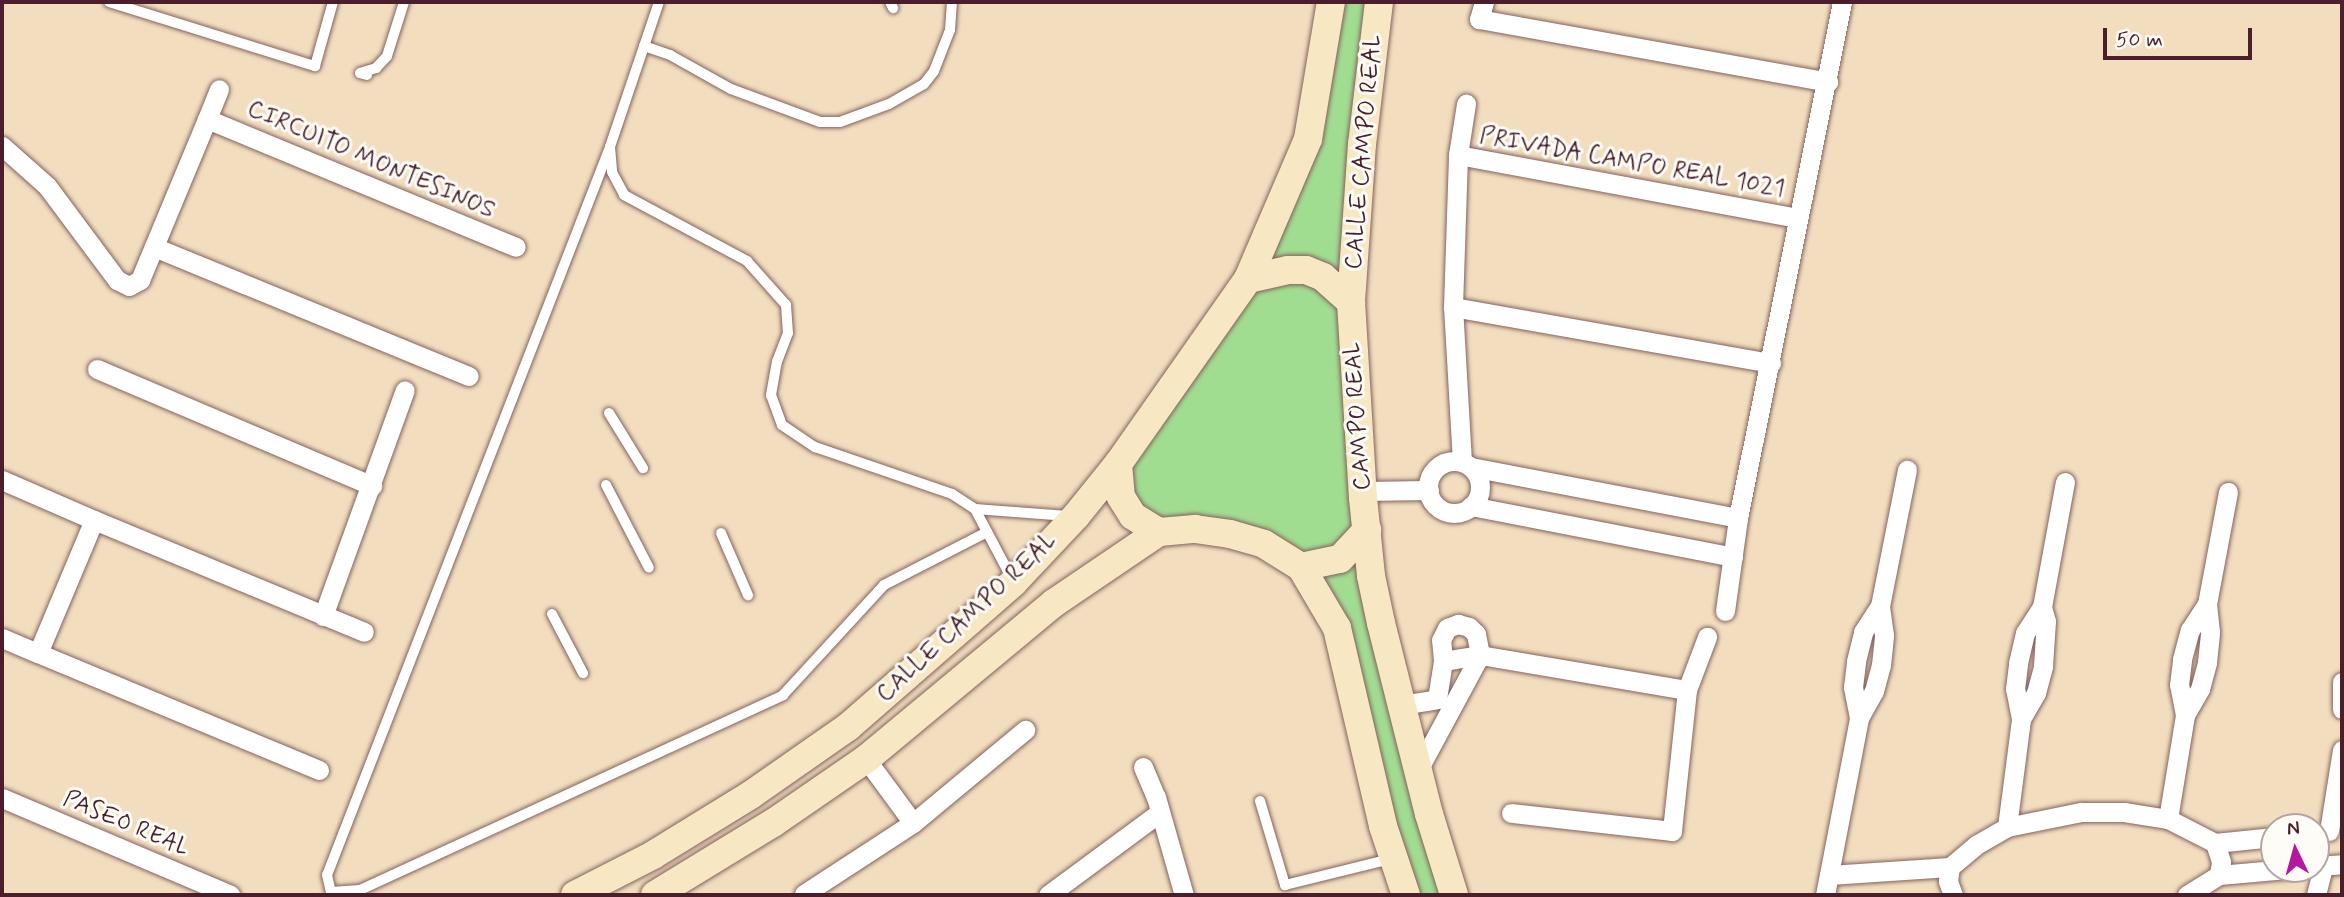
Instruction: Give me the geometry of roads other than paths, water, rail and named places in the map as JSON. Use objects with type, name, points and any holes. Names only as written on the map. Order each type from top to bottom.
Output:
[{"type":"street","name":"CALLE CAMPO REAL","points":[[575,895],[653,855],[752,794],[848,727],[1014,582],[1076,516],[1118,464],[1248,279],[1308,139],[1331,2]]},
{"type":"street","name":"CALLE CAMPO REAL","points":[[1351,302],[1362,144],[1379,2]]},
{"type":"street","points":[[1484,2],[1479,19],[1828,82]]},
{"type":"street","name":"PRIVADA CAMPO REAL 1021","points":[[1725,611],[1738,518],[1842,2]]},
{"type":"street","name":"CIRCUITO MONTESINOS","points":[[2,146],[47,186],[117,280],[129,286],[139,280],[219,89]]},
{"type":"street","name":"PRIVADA CAMPO REAL 1021","points":[[1466,104],[1458,155],[1453,307],[1466,465]]},
{"type":"street","name":"CIRCUITO MONTESINOS","points":[[207,119],[516,247]]},
{"type":"street","name":"PRIVADA CAMPO REAL 1021","points":[[1458,155],[1798,218]]},
{"type":"street","points":[[154,247],[469,376]]},
{"type":"street","points":[[1248,279],[1288,270],[1306,270],[1323,277],[1351,302]]},
{"type":"street","name":"CAMPO REAL","points":[[1351,302],[1367,530]]},
{"type":"street","points":[[1453,307],[1771,363]]},
{"type":"street","points":[[97,369],[372,486]]},
{"type":"street","points":[[323,615],[405,390]]},
{"type":"street","points":[[1466,465],[1476,473],[1480,491],[1471,506],[1464,511],[1446,511],[1432,500],[1429,490],[1431,474],[1437,467],[1454,461],[1738,518]]},
{"type":"street","points":[[1118,464],[1121,497],[1133,516],[1159,532],[1195,529],[1230,534],[1264,544],[1301,568],[1337,628],[1383,826],[1406,895]]},
{"type":"street","points":[[1825,895],[1859,718],[1853,687],[1856,661],[1863,632],[1880,606],[1907,470]]},
{"type":"street","points":[[2,480],[365,632]]},
{"type":"street","points":[[2007,827],[2021,719],[2015,689],[2018,663],[2025,633],[2042,607],[2066,482]]},
{"type":"street","points":[[1363,491],[1429,490]]},
{"type":"street","points":[[2168,818],[2185,715],[2179,685],[2182,659],[2190,630],[2207,604],[2228,492]]},
{"type":"street","points":[[1471,506],[1733,557]]},
{"type":"street","points":[[38,653],[94,520]]},
{"type":"street","points":[[1301,568],[1340,559],[1367,530]]},
{"type":"street","points":[[1367,530],[1371,576],[1401,705],[1454,895]]},
{"type":"street","name":"CALLE CAMPO REAL","points":[[655,895],[773,822],[866,759],[1054,603],[1159,532]]},
{"type":"street","points":[[1418,770],[1446,701],[1480,654],[1476,634],[1469,627],[1458,624],[1447,628],[1441,640],[1446,701]]},
{"type":"street","points":[[1510,813],[1672,831],[1687,690],[1707,637]]},
{"type":"street","points":[[2,638],[319,771]]},
{"type":"street","points":[[1443,661],[1480,654],[1687,690]]},
{"type":"street","points":[[2342,682],[2342,709]]},
{"type":"street","points":[[1401,705],[1446,701]]},
{"type":"street","points":[[804,894],[913,823],[1025,730]]},
{"type":"street","points":[[2330,825],[2342,750]]},
{"type":"street","points":[[866,759],[913,823]]},
{"type":"street","points":[[1143,767],[1160,812],[1184,895]]},
{"type":"street","name":"PASEO REAL","points":[[2,798],[230,895]]},
{"type":"street","points":[[1829,875],[1950,867],[1976,845],[2007,827],[2081,812],[2124,811],[2168,818],[2215,843],[2260,838]]},
{"type":"street","points":[[1048,895],[1160,812]]},
{"type":"street","points":[[2215,843],[2221,862],[2219,875]]},
{"type":"street","points":[[1950,867],[1950,895]]},
{"type":"street","points":[[2187,895],[2219,875],[2260,871]]},
{"type":"lane","points":[[109,2],[315,66],[333,2]]},
{"type":"lane","points":[[367,75],[360,73],[376,68],[387,56],[404,2]]},
{"type":"lane","points":[[659,2],[610,147],[327,876],[331,892],[360,890],[783,695],[884,585],[987,532]]},
{"type":"lane","points":[[644,46],[670,55],[732,89],[820,122],[840,122],[889,104],[924,85],[934,71],[945,45],[950,30],[952,2]]},
{"type":"lane","points":[[610,147],[612,172],[624,195],[747,261],[786,305],[788,333],[777,360],[771,395],[782,425],[815,447],[952,494],[975,509],[1076,516]]},
{"type":"lane","points":[[609,413],[643,468]]},
{"type":"lane","points":[[606,485],[649,568]]},
{"type":"lane","points":[[975,509],[1014,582]]},
{"type":"lane","points":[[721,533],[748,595]]},
{"type":"lane","points":[[552,614],[583,673]]},
{"type":"lane","points":[[1260,801],[1285,885],[1394,858]]}]
